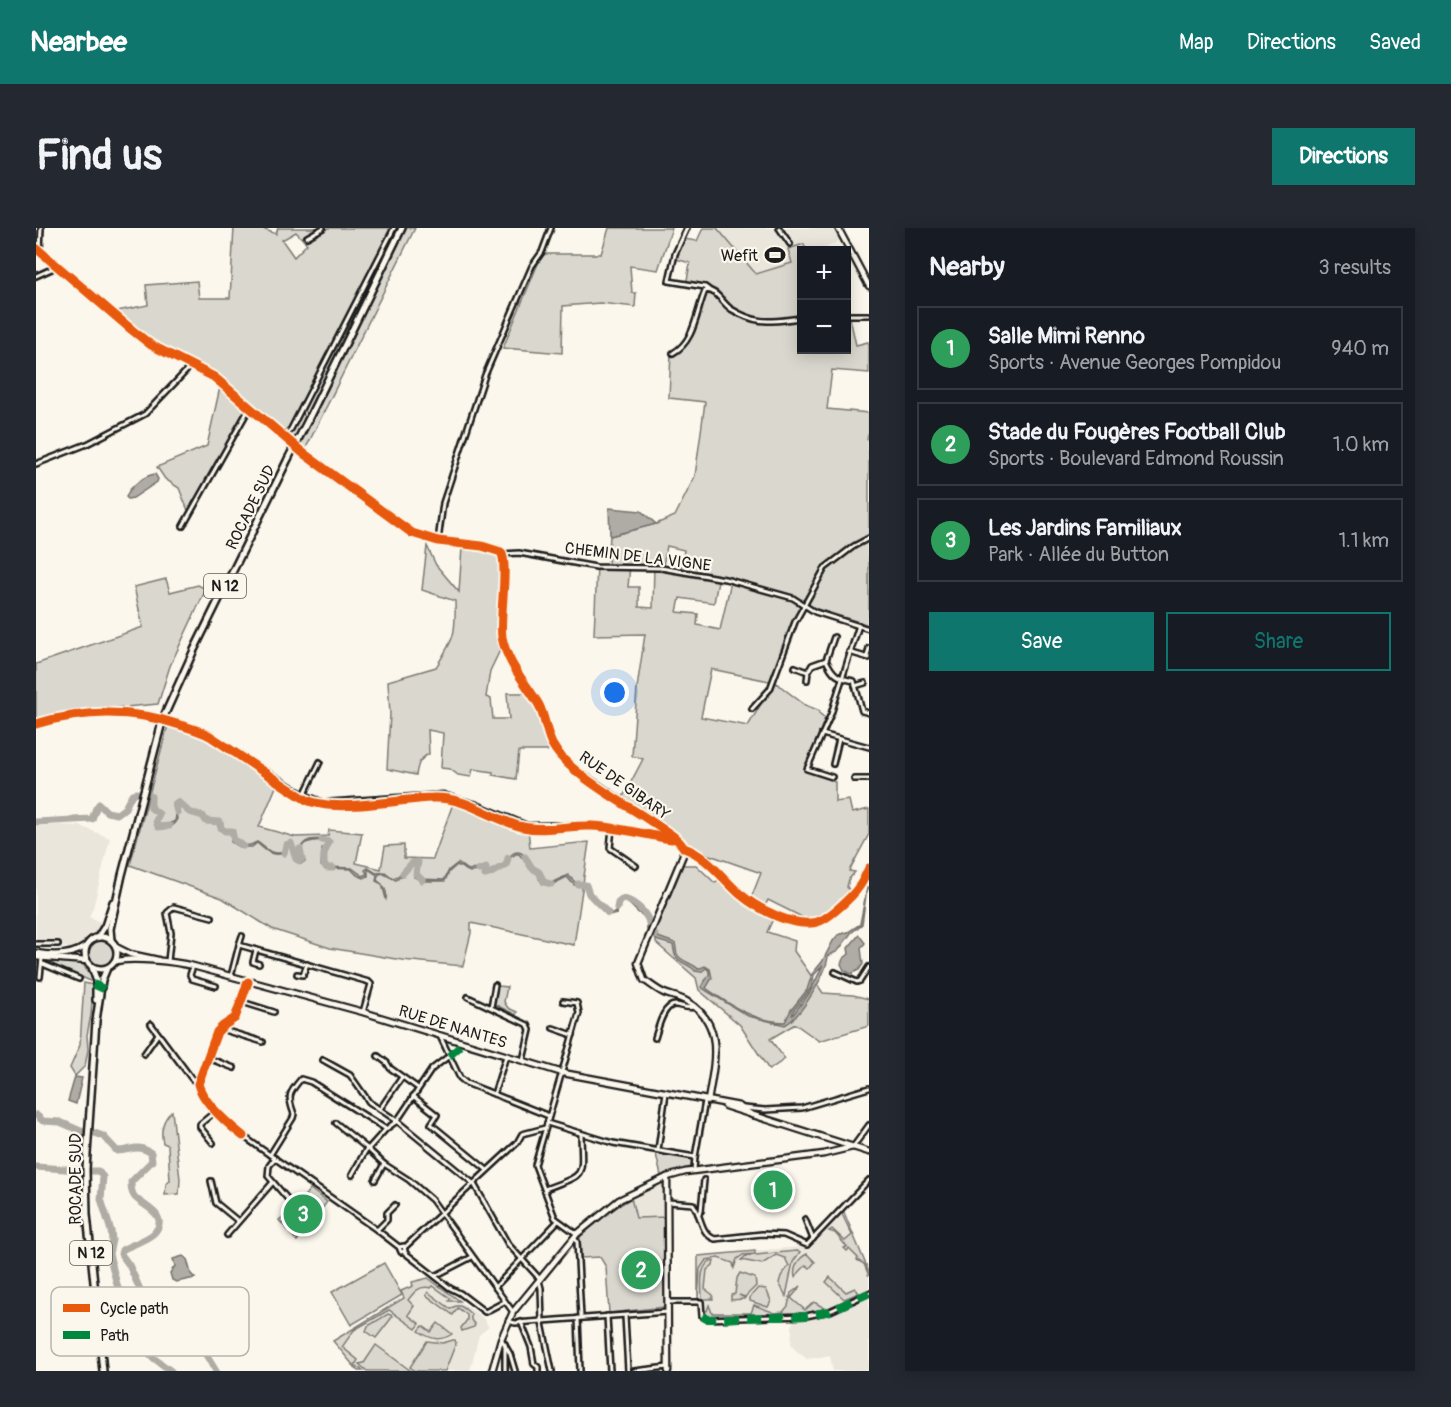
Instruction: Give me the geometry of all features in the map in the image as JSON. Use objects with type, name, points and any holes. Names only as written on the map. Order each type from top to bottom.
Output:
[{"type":"main road","name":"ROCADE SUD","points":[[111,940],[110,929],[122,875],[165,714],[194,650],[402,228]]},
{"type":"main road","name":"ROCADE SUD","points":[[98,937],[105,926],[122,875]]},
{"type":"main road","points":[[98,937],[111,940],[116,947],[117,954],[114,962],[106,968],[92,967],[85,954],[86,946],[98,937]]},
{"type":"main road","name":"ROCADE SUD","points":[[92,967],[96,979],[96,1022]]},
{"type":"main road","name":"ROCADE SUD","points":[[95,1287],[86,1188],[88,1127],[96,1022],[106,968]]},
{"type":"main road","name":"ROCADE SUD","points":[[102,1356],[103,1371]]},
{"type":"street","points":[[41,228],[38,250],[56,267],[151,345],[193,364],[214,377],[325,470],[412,533],[438,541],[496,549],[503,554]]},
{"type":"street","points":[[307,237],[323,228]]},
{"type":"street","points":[[284,436],[291,429],[394,228]]},
{"type":"street","points":[[438,541],[443,503],[485,375],[551,228]]},
{"type":"street","points":[[687,228],[675,254],[669,281],[705,287],[713,291],[729,307],[756,321],[797,318]]},
{"type":"street","points":[[779,228],[790,244]]},
{"type":"street","points":[[838,228],[869,286]]},
{"type":"street","points":[[36,276],[56,267]]},
{"type":"street","points":[[673,353],[690,335],[702,298],[705,291],[709,290]]},
{"type":"street","points":[[851,315],[869,315]]},
{"type":"street","points":[[36,464],[87,444],[145,414],[193,364]]},
{"type":"street","points":[[183,526],[250,407]]},
{"type":"street","points":[[752,709],[770,689],[795,622],[825,568],[854,546],[869,538]]},
{"type":"street","name":"CHEMIN DE LA VIGNE","points":[[503,554],[519,553],[596,567],[661,568],[748,584],[786,596],[815,612],[869,629]]},
{"type":"street","name":"RUE DE GIBARY","points":[[503,554],[501,628],[503,640],[514,668],[543,715],[552,744],[560,755],[581,774],[675,838],[684,848]]},
{"type":"street","points":[[832,777],[807,769],[831,714],[859,625]]},
{"type":"street","points":[[834,637],[826,660],[832,673],[854,681],[862,711],[869,713]]},
{"type":"street","points":[[849,652],[868,658],[869,648]]},
{"type":"street","points":[[807,680],[812,665],[826,660]]},
{"type":"street","points":[[795,667],[808,672]]},
{"type":"street","points":[[855,686],[866,683]]},
{"type":"street","points":[[36,724],[54,719],[112,713],[134,714],[170,721],[202,732],[314,801],[332,804],[443,795],[474,804],[527,826],[593,825],[675,838]]},
{"type":"street","points":[[822,734],[869,747]]},
{"type":"street","points":[[833,764],[839,739]]},
{"type":"street","points":[[304,795],[320,762]]},
{"type":"street","points":[[855,779],[869,779]]},
{"type":"street","points":[[612,828],[610,848],[636,866]]},
{"type":"street","points":[[694,1170],[715,1064],[708,1021],[702,1011],[696,1007],[683,999],[664,993],[644,980],[638,963],[684,848],[693,851],[741,895],[767,913],[805,923],[819,922],[836,909],[858,888],[869,868]]},
{"type":"street","points":[[168,962],[171,933],[167,913],[170,909],[174,907],[212,916]]},
{"type":"street","points":[[231,976],[242,936]]},
{"type":"street","points":[[36,944],[58,944]]},
{"type":"street","points":[[239,945],[369,982],[371,984],[363,1012]]},
{"type":"street","points":[[44,959],[76,952],[86,946]]},
{"type":"street","name":"RUE DE NANTES","points":[[116,947],[130,954],[193,966],[363,1012],[562,1073],[744,1108],[752,1115]]},
{"type":"street","points":[[256,950],[253,962],[259,964]]},
{"type":"street","points":[[36,955],[79,979]]},
{"type":"street","points":[[44,959],[87,961]]},
{"type":"street","points":[[40,977],[44,959]]},
{"type":"street","name":"RUE DE NANTES","points":[[114,962],[124,959],[161,961]]},
{"type":"street","points":[[297,974],[303,975],[307,963]]},
{"type":"street","points":[[193,966],[190,975],[192,979],[216,986]]},
{"type":"street","points":[[836,972],[857,982],[869,967]]},
{"type":"street","points":[[198,1084],[217,1032],[235,1017],[249,982]]},
{"type":"street","points":[[491,1007],[495,985]]},
{"type":"street","points":[[468,997],[528,1025],[530,1030],[523,1060]]},
{"type":"street","points":[[563,1001],[577,1003],[579,1013],[535,1165],[555,1218],[575,1235],[577,1242],[580,1371]]},
{"type":"street","points":[[242,1002],[274,1012]]},
{"type":"street","points":[[655,1038],[664,1014],[671,1006],[696,1007]]},
{"type":"street","points":[[151,1024],[216,1111],[243,1136],[399,1247],[402,1245],[435,1276],[485,1312],[504,1302]]},
{"type":"street","points":[[223,1026],[227,1031],[263,1042]]},
{"type":"street","points":[[553,1028],[573,1035]]},
{"type":"street","points":[[144,1054],[158,1034]]},
{"type":"street","points":[[440,1035],[460,1078],[549,1117]]},
{"type":"street","points":[[494,1094],[506,1054]]},
{"type":"street","points":[[378,1056],[418,1088]]},
{"type":"street","points":[[352,1175],[367,1148],[397,1121],[432,1069],[449,1056]]},
{"type":"street","points":[[208,1058],[234,1068]]},
{"type":"street","points":[[323,1060],[350,1075],[369,1102],[397,1121],[474,1184],[508,1244],[538,1279],[541,1288],[542,1320],[552,1371]]},
{"type":"street","points":[[380,1109],[402,1077]]},
{"type":"street","points":[[270,1155],[293,1119],[289,1094],[301,1079],[311,1082],[386,1129]]},
{"type":"street","points":[[744,1108],[765,1110],[802,1108],[869,1088]]},
{"type":"street","points":[[658,1150],[666,1093]]},
{"type":"street","points":[[413,1096],[437,1115],[431,1124],[488,1170]]},
{"type":"street","name":"RUE DE NANTES","points":[[706,1101],[869,1152]]},
{"type":"street","points":[[213,1143],[201,1130],[200,1124],[216,1111]]},
{"type":"street","points":[[336,1123],[384,1164],[409,1180],[432,1200],[513,1312]]},
{"type":"street","points":[[547,1123],[613,1143],[695,1157]]},
{"type":"street","points":[[492,1371],[501,1339],[513,1312],[575,1235],[619,1200],[667,1177],[694,1170],[828,1153],[853,1147],[869,1125]]},
{"type":"street","points":[[405,1250],[517,1143],[522,1134],[545,1128]]},
{"type":"street","points":[[544,1190],[578,1176],[582,1170],[581,1134]]},
{"type":"street","points":[[828,1153],[830,1140]]},
{"type":"street","points":[[275,1158],[269,1166],[268,1176],[291,1203]]},
{"type":"street","points":[[375,1180],[384,1164]]},
{"type":"street","points":[[634,1371],[668,1369],[667,1177]]},
{"type":"street","points":[[698,1214],[701,1211],[704,1180]]},
{"type":"street","points":[[668,1202],[693,1204],[705,1233],[715,1239],[762,1234],[784,1235],[807,1245],[869,1180]]},
{"type":"street","points":[[211,1181],[216,1203],[238,1221]]},
{"type":"street","points":[[226,1235],[273,1182]]},
{"type":"street","points":[[377,1230],[387,1220],[387,1213],[395,1204]]},
{"type":"street","points":[[805,1219],[813,1239]]},
{"type":"street","points":[[495,1287],[558,1221]]},
{"type":"street","points":[[435,1276],[472,1257]]},
{"type":"street","points":[[669,1302],[700,1302],[702,1316],[707,1319],[806,1316],[830,1311],[869,1293]]},
{"type":"street","points":[[508,1321],[515,1323],[669,1312]]},
{"type":"street","points":[[625,1315],[628,1371]]},
{"type":"street","points":[[607,1316],[610,1371]]},
{"type":"street","points":[[521,1322],[538,1371]]},
{"type":"street","points":[[501,1339],[515,1371]]},
{"type":"street","points":[[505,1344],[505,1371]]},
{"type":"shaded area","points":[[234,228],[260,228],[276,234],[278,228],[415,228],[305,450],[253,406],[191,518],[179,488],[165,479],[157,467],[207,446],[220,387],[205,374],[153,350],[107,313],[148,305],[146,285],[197,281],[199,298],[230,298]],"holes":[[[296,232],[307,244],[294,257],[282,240]]]},
{"type":"shaded area","points":[[609,228],[672,228],[658,270],[630,266],[632,293],[636,293],[635,307],[600,303],[563,306],[562,353],[503,348],[542,254],[601,254]]},
{"type":"shaded area","points":[[703,228],[717,228],[756,274],[792,263],[788,249],[797,246],[797,354],[851,354],[851,322],[856,345],[868,342],[869,345],[869,373],[832,370],[827,409],[869,413],[867,438],[869,440],[869,625],[801,604],[775,682],[805,705],[820,711],[819,713],[825,718],[806,769],[829,777],[835,782],[835,802],[849,800],[852,813],[869,809],[869,834],[849,871],[855,872],[849,879],[847,887],[850,891],[831,910],[818,917],[806,919],[768,900],[764,908],[774,917],[767,932],[795,941],[794,951],[823,993],[853,995],[869,999],[869,1026],[819,1041],[795,1024],[770,1039],[785,1059],[769,1070],[740,1025],[699,990],[696,978],[656,943],[656,929],[683,865],[696,865],[715,883],[720,878],[749,903],[761,873],[701,852],[622,799],[643,759],[632,756],[637,688],[645,634],[594,635],[597,565],[608,565],[610,536],[656,524],[675,516],[695,476],[705,402],[669,398],[671,352],[689,332],[703,289],[686,286],[690,263],[676,259],[684,239],[697,241]],"holes":[[[667,546],[684,550],[681,568],[663,565]],[[630,565],[654,565],[653,608],[639,607],[639,587],[628,587]],[[719,575],[732,577],[720,630],[697,625],[698,614],[677,612],[680,598],[714,603]],[[711,669],[774,682],[748,726],[701,717]]]},
{"type":"shaded area","points":[[717,228],[841,228],[846,237],[829,246],[804,246],[803,244],[788,249],[792,263],[756,274]]},
{"type":"shaded area","points":[[155,474],[157,482],[133,498],[126,497],[138,482]]},
{"type":"shaded area","points":[[609,508],[641,511],[656,524],[610,536]]},
{"type":"shaded area","points":[[427,546],[436,565],[459,592],[462,547],[496,551],[503,559],[498,618],[502,646],[490,671],[486,697],[491,699],[493,719],[509,719],[507,693],[529,693],[539,710],[550,751],[519,751],[516,779],[473,769],[471,777],[458,775],[450,769],[441,768],[443,733],[428,730],[429,754],[420,762],[416,775],[387,769],[390,714],[388,681],[436,667],[453,636],[455,601],[422,590]]},
{"type":"shaded area","points":[[166,579],[170,592],[198,585],[206,589],[170,666],[158,704],[103,709],[36,721],[36,664],[143,627],[134,587]]},
{"type":"shaded area","points":[[168,725],[208,739],[278,782],[259,827],[295,837],[328,836],[329,830],[362,833],[356,863],[381,869],[385,846],[404,845],[404,858],[433,859],[455,798],[528,829],[530,848],[589,842],[574,945],[471,923],[471,933],[463,966],[402,960],[330,948],[272,929],[222,898],[130,865]]},
{"type":"shaded area","points":[[177,802],[184,805],[187,810],[203,815],[206,821],[220,821],[220,827],[225,830],[232,829],[233,839],[239,844],[251,845],[257,842],[275,853],[284,852],[286,845],[286,853],[277,854],[270,853],[257,843],[252,847],[239,847],[231,842],[231,831],[224,832],[218,827],[218,822],[206,822],[200,815],[185,811],[183,806]]},
{"type":"shaded area","points":[[36,826],[80,826],[110,838],[89,917],[102,923],[98,933],[77,949],[36,944]]},
{"type":"shaded area","points":[[325,839],[330,842],[324,851],[323,865],[325,867],[352,868],[363,876],[367,874],[365,870],[368,868],[376,873],[385,872],[393,878],[397,877],[410,864],[404,874],[396,880],[382,873],[378,875],[377,880],[381,884],[376,881],[377,875],[368,869],[368,876],[364,878],[351,869],[324,868],[321,866],[322,849],[328,842],[326,841],[309,842],[304,844],[300,850],[302,845],[308,841]]},
{"type":"shaded area","points":[[287,842],[292,843],[294,854],[300,861],[301,852],[305,861],[301,864],[293,857],[290,843],[286,844]]},
{"type":"shaded area","points":[[520,852],[540,873],[541,879],[546,883],[568,875],[576,883],[585,883],[587,888],[585,885],[574,885],[567,877],[545,885],[539,879],[539,873],[529,867],[519,854],[508,859],[514,853]]},
{"type":"shaded area","points":[[417,861],[415,874],[421,879],[444,880],[449,870],[458,863],[471,870],[485,867],[485,874],[497,868],[494,872],[483,876],[482,869],[471,872],[457,865],[449,872],[445,881],[423,881],[414,877],[415,863],[410,864]]},
{"type":"shaded area","points":[[867,888],[869,888],[862,924],[851,933],[838,951],[828,956],[823,972],[806,1003],[799,1013],[785,1025],[748,1016],[701,987],[709,971],[706,968],[701,972],[695,971],[677,958],[673,945],[656,940],[653,934],[654,932],[658,937],[675,943],[677,954],[684,961],[698,969],[705,966],[710,969],[712,978],[706,988],[724,1000],[753,1016],[785,1022],[791,1010],[807,990],[812,974],[822,962],[833,941],[838,935],[860,924]],"holes":[[[823,965],[810,992],[792,1016],[793,1011],[811,988],[814,975]]]},
{"type":"shaded area","points":[[628,898],[647,918],[651,931],[647,930],[646,917],[622,899]]},
{"type":"shaded area","points":[[618,900],[620,900],[617,914],[613,915],[597,905],[615,913]]},
{"type":"shaded area","points":[[859,935],[865,943],[861,948],[863,964],[859,970],[851,974],[844,970],[841,964],[849,954],[848,948]]},
{"type":"shaded area","points":[[101,939],[111,943],[115,953],[111,963],[101,967],[91,963],[87,953],[91,943]]},
{"type":"shaded area","points":[[46,959],[82,962],[87,971],[93,975],[93,982],[56,966]]},
{"type":"shaded area","points":[[84,983],[93,985],[87,1035],[88,1050],[85,1066],[75,1076],[70,1068],[80,1045]]},
{"type":"shaded area","points":[[498,986],[507,987],[504,1002],[508,1008],[517,1012],[516,1015],[494,1004]]},
{"type":"shaded area","points":[[75,1077],[82,1078],[76,1104],[68,1101]]},
{"type":"shaded area","points":[[172,1111],[180,1179],[179,1194],[165,1195],[166,1184],[170,1181],[168,1145],[163,1143],[162,1130],[166,1118]]},
{"type":"shaded area","points":[[656,1154],[691,1158],[692,1166],[661,1176]]},
{"type":"shaded area","points":[[661,1184],[665,1186],[665,1217],[636,1218],[631,1198]]},
{"type":"shaded area","points":[[310,1189],[327,1202],[297,1241],[279,1220],[298,1204]]},
{"type":"shaded area","points":[[631,1198],[636,1218],[665,1217],[665,1307],[609,1313],[606,1267],[600,1257],[581,1258],[580,1237],[609,1212]]},
{"type":"shaded area","points":[[843,1210],[869,1272],[869,1291],[829,1310],[810,1314],[703,1314],[703,1299],[698,1299],[698,1256],[799,1247],[807,1249]]},
{"type":"shaded area","points":[[843,1210],[869,1276],[864,1264],[857,1260],[858,1258],[849,1249],[847,1251],[844,1248],[847,1247],[835,1233],[829,1231],[832,1229],[845,1241],[852,1235],[841,1212]]},
{"type":"shaded area","points":[[755,1251],[755,1254],[743,1255],[737,1259],[734,1268],[733,1263],[718,1258],[706,1260],[700,1269],[698,1299],[698,1256]]},
{"type":"shaded area","points":[[800,1252],[793,1262],[786,1296],[779,1283],[781,1276],[789,1266],[785,1258],[776,1255],[762,1264],[741,1260],[746,1256]]},
{"type":"shaded area","points":[[807,1254],[815,1262],[810,1268],[806,1265],[795,1277],[797,1264]]},
{"type":"shaded area","points":[[183,1256],[187,1259],[191,1274],[195,1278],[176,1282],[172,1280],[170,1273],[175,1266],[173,1259]]},
{"type":"shaded area","points":[[710,1261],[714,1261],[707,1270],[705,1289],[713,1295],[713,1299],[702,1299],[702,1273]]},
{"type":"shaded area","points":[[384,1263],[402,1295],[351,1325],[332,1292]]},
{"type":"shaded area","points":[[740,1273],[755,1278],[756,1286],[745,1297],[739,1295],[744,1299],[731,1300],[731,1295],[735,1294]]},
{"type":"shaded area","points":[[830,1277],[846,1292],[855,1288],[859,1293],[844,1299],[826,1282]]},
{"type":"shaded area","points":[[428,1278],[460,1301],[449,1301],[450,1298],[433,1286],[423,1287],[408,1300],[414,1306],[408,1315],[420,1324],[416,1329],[389,1310],[354,1330],[342,1347],[358,1360],[355,1365],[363,1371],[358,1371],[333,1341],[404,1298],[401,1291],[413,1286],[412,1282]]},
{"type":"shaded area","points":[[431,1280],[483,1318],[489,1327],[479,1335],[470,1371],[358,1371],[333,1341],[404,1298],[401,1291]]},
{"type":"shaded area","points":[[801,1286],[791,1298],[805,1310],[814,1302],[826,1309],[861,1295],[829,1310],[799,1316],[708,1318],[704,1316],[703,1311],[707,1311],[709,1305],[712,1313],[751,1313],[754,1305],[775,1313],[783,1312],[788,1306],[791,1293]]},
{"type":"shaded area","points":[[758,1288],[766,1289],[771,1301],[768,1307],[750,1301],[750,1297]]},
{"type":"shaded area","points":[[428,1292],[451,1309],[459,1306],[466,1310],[471,1314],[474,1327],[462,1331],[461,1328],[467,1320],[467,1315],[458,1308],[453,1315],[426,1295]]},
{"type":"shaded area","points":[[869,1294],[869,1371],[833,1371],[830,1356],[807,1359],[794,1349],[791,1343],[793,1318],[807,1317]]},
{"type":"shaded area","points":[[388,1314],[393,1316],[376,1338],[366,1331],[368,1326]]},
{"type":"shaded area","points":[[438,1323],[452,1334],[443,1338],[435,1338],[419,1331],[423,1326],[431,1332]]},
{"type":"shaded area","points":[[453,1340],[456,1343],[445,1371],[415,1371],[410,1367],[427,1341],[443,1343]]},
{"type":"shaded area","points":[[376,1345],[411,1371],[367,1371],[359,1364],[364,1363]]},
{"type":"waterway","points":[[36,822],[92,819],[99,804],[107,812],[117,814],[125,808],[132,794],[137,793]]},
{"type":"waterway","points":[[148,795],[151,796],[151,808],[159,814],[156,821],[158,827],[169,826]]},
{"type":"waterway","points":[[177,812],[175,804],[178,802],[189,812],[203,816],[206,821],[220,822],[221,828],[225,831],[232,831],[234,840],[243,846]]},
{"type":"waterway","points":[[322,840],[329,842],[324,854],[324,865],[327,868],[333,868]]},
{"type":"waterway","points":[[284,853],[286,845],[291,843],[296,859],[300,861],[302,859],[300,849]]},
{"type":"waterway","points":[[525,857],[532,868],[539,872],[544,882],[551,884]]},
{"type":"waterway","points":[[479,870],[486,868],[485,875],[491,873],[506,866],[508,858]]},
{"type":"waterway","points":[[403,873],[412,863],[418,862],[416,874],[422,880]]},
{"type":"waterway","points":[[578,884],[586,885],[589,894],[608,913]]},
{"type":"waterway","points":[[617,908],[622,899],[634,904],[645,914],[655,935]]},
{"type":"waterway","points":[[36,1115],[43,1121],[60,1122],[83,1132],[103,1136],[117,1151],[141,1148],[151,1153],[152,1161],[131,1182],[131,1188],[134,1196],[157,1215],[159,1226],[152,1235],[122,1250],[121,1254],[139,1287]]},
{"type":"waterway","points":[[36,1167],[79,1170]]},
{"type":"waterway","points":[[90,1171],[98,1171],[103,1177],[101,1199],[111,1231],[109,1254],[118,1287]]},
{"type":"waterway","points":[[151,1356],[171,1371]]},
{"type":"waterway","points":[[207,1356],[216,1371]]},
{"type":"marked path","points":[[93,984],[104,989]]},
{"type":"marked path","points":[[449,1056],[464,1043]]},
{"type":"marked path","points":[[702,1316],[707,1319],[806,1316],[830,1311],[869,1293]]},
{"type":"cycle path","points":[[36,248],[151,345],[214,377],[303,453],[412,533],[438,541],[482,546],[501,552],[504,568],[501,628],[504,647],[512,665],[539,705],[550,739],[559,755],[597,787],[670,834],[684,848],[700,856],[748,900],[767,912],[789,920],[800,923],[820,921],[851,896],[869,868]]},
{"type":"cycle path","points":[[36,724],[72,716],[108,713],[162,720],[210,736],[305,799],[317,803],[349,806],[444,798],[468,804],[523,827],[540,829],[602,827],[672,839]]},
{"type":"cycle path","points":[[243,1136],[210,1106],[198,1084],[217,1032],[235,1018],[248,982]]},
{"type":"place","name":"Wefit","points":[[775,255]]},
{"type":"place","name":"Salle Mimi Renno","points":[[773,1190]]},
{"type":"place","name":"Les Jardins Familiaux","points":[[303,1214]]},
{"type":"place","name":"Stade du Fougères Football Club","points":[[641,1270]]}]
